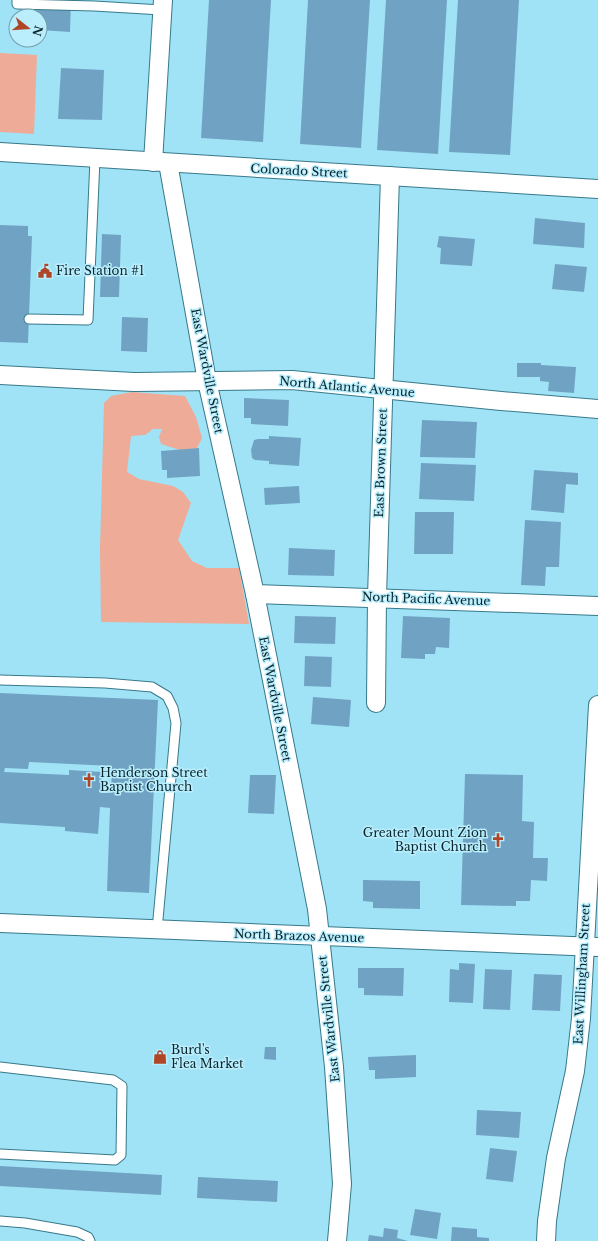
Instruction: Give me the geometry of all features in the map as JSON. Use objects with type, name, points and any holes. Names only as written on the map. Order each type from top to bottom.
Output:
[{"type":"street","name":"East Wardville Street","points":[[162,5],[160,163],[255,594],[316,908],[334,1067],[342,1184],[337,1241]]},
{"type":"street","name":"Colorado Street","points":[[0,152],[598,189]]},
{"type":"street","name":"East Brown Street","points":[[376,703],[377,597],[390,176]]},
{"type":"street","name":"North Atlantic Avenue","points":[[0,375],[134,382],[292,380],[384,390],[598,409]]},
{"type":"street","name":"North Pacific Avenue","points":[[255,594],[377,597],[598,606]]},
{"type":"street","name":"East Willingham Street","points":[[546,1241],[547,1221],[556,1158],[575,1071],[591,947],[598,705]]},
{"type":"street","name":"North Brazos Avenue","points":[[0,923],[591,947]]},
{"type":"lane","points":[[18,0],[17,4],[94,6],[162,5]]},
{"type":"lane","points":[[29,318],[88,320],[95,159]]},
{"type":"lane","points":[[0,680],[105,683],[152,687],[167,696],[173,708],[176,723],[157,930]]},
{"type":"lane","points":[[0,1067],[113,1080],[122,1086],[121,1155],[115,1160],[0,1154]]},
{"type":"lane","points":[[0,1221],[25,1223],[77,1232],[88,1237],[90,1241]]},
{"type":"shaded area","points":[[0,53],[37,55],[34,134],[0,132]]},
{"type":"shaded area","points":[[132,392],[185,396],[196,417],[202,438],[197,448],[183,451],[161,444],[159,437],[162,429],[153,429],[145,435],[131,436],[127,472],[139,479],[173,486],[183,492],[191,503],[178,540],[192,561],[207,568],[239,568],[249,624],[101,622],[100,549],[104,403],[111,396]]},
{"type":"building","points":[[37,0],[71,0],[70,32],[48,31],[48,8],[36,8]]},
{"type":"building","points":[[209,0],[271,0],[263,142],[201,138]]},
{"type":"building","points":[[308,0],[370,0],[361,148],[300,144]]},
{"type":"building","points":[[386,0],[447,0],[438,154],[377,150]]},
{"type":"building","points":[[458,0],[519,0],[510,155],[449,152]]},
{"type":"building","points":[[61,68],[104,70],[102,120],[58,119]]},
{"type":"building","points":[[535,218],[585,223],[584,248],[533,244]]},
{"type":"building","points":[[0,225],[28,226],[28,236],[32,236],[28,343],[0,342]]},
{"type":"building","points":[[102,234],[121,235],[119,297],[100,297]]},
{"type":"building","points":[[439,236],[475,239],[472,266],[440,264],[441,248],[437,247]]},
{"type":"building","points":[[555,264],[587,267],[584,292],[552,289]]},
{"type":"building","points":[[122,317],[148,318],[147,352],[121,351]]},
{"type":"building","points":[[517,363],[541,363],[541,365],[576,367],[574,393],[548,391],[549,382],[540,381],[540,377],[517,377]]},
{"type":"building","points":[[244,398],[289,400],[288,426],[251,424],[251,418],[244,418]]},
{"type":"building","points":[[422,420],[477,422],[475,458],[420,457]]},
{"type":"building","points":[[269,436],[301,438],[299,466],[269,464],[269,461],[255,460],[252,458],[251,450],[254,440],[269,439]]},
{"type":"building","points":[[199,448],[200,476],[167,478],[167,470],[162,470],[161,451]]},
{"type":"building","points":[[421,463],[476,465],[474,501],[419,499]]},
{"type":"building","points":[[534,470],[578,473],[578,485],[566,484],[564,513],[531,510]]},
{"type":"building","points":[[299,486],[300,503],[265,505],[264,488]]},
{"type":"building","points":[[415,512],[454,512],[453,554],[414,554]]},
{"type":"building","points":[[525,520],[561,522],[559,567],[546,567],[545,586],[521,585]]},
{"type":"building","points":[[289,548],[335,550],[334,576],[288,575]]},
{"type":"building","points":[[295,616],[336,617],[335,644],[294,643]]},
{"type":"building","points":[[403,616],[450,618],[449,648],[436,647],[435,654],[425,654],[425,659],[401,658]]},
{"type":"building","points":[[305,656],[332,657],[331,687],[304,686]]},
{"type":"building","points":[[0,693],[158,700],[149,893],[107,891],[110,808],[100,807],[98,834],[65,831],[65,827],[0,823]],"holes":[[[29,762],[112,766],[111,793],[101,793],[102,772],[69,770],[69,775],[4,772],[5,768],[28,769]]]},
{"type":"building","points":[[313,697],[351,700],[349,727],[311,724]]},
{"type":"building","name":"Greater Mount Zion Baptist Church","points":[[465,774],[523,775],[522,821],[534,822],[533,858],[548,858],[547,881],[531,880],[530,901],[516,901],[516,906],[461,905]]},
{"type":"building","points":[[250,775],[276,775],[274,814],[248,813]]},
{"type":"building","points":[[363,880],[420,881],[420,909],[373,908],[373,902],[363,901]]},
{"type":"building","points":[[459,963],[475,964],[473,1003],[449,1002],[450,969],[459,970]]},
{"type":"building","points":[[358,968],[404,968],[403,996],[364,995],[364,988],[358,988]]},
{"type":"building","points":[[485,969],[512,970],[510,1010],[483,1009]]},
{"type":"building","points":[[534,974],[562,975],[560,1011],[532,1010]]},
{"type":"building","points":[[265,1047],[276,1047],[276,1060],[264,1059]]},
{"type":"building","points":[[416,1055],[416,1077],[375,1079],[375,1070],[369,1070],[368,1057]]},
{"type":"building","points":[[477,1110],[521,1112],[519,1138],[476,1135]]},
{"type":"building","points":[[490,1148],[517,1151],[513,1182],[486,1179]]},
{"type":"building","points":[[0,1166],[162,1175],[161,1195],[0,1186]]},
{"type":"building","points":[[198,1177],[278,1181],[277,1202],[197,1198]]},
{"type":"building","points":[[415,1209],[441,1213],[437,1239],[410,1235]]},
{"type":"building","points":[[452,1227],[477,1229],[477,1237],[489,1238],[489,1241],[451,1241]]},
{"type":"building","points":[[384,1228],[398,1230],[397,1238],[408,1241],[368,1241],[369,1235],[383,1237]]},
{"type":"place","name":"Fire Station #1","points":[[45,271]]},
{"type":"place","name":"Henderson Street Baptist Church","points":[[89,780]]},
{"type":"place","name":"Greater Mount Zion Baptist Church","points":[[498,840]]},
{"type":"place","name":"Burd's Flea Market","points":[[160,1057]]}]
